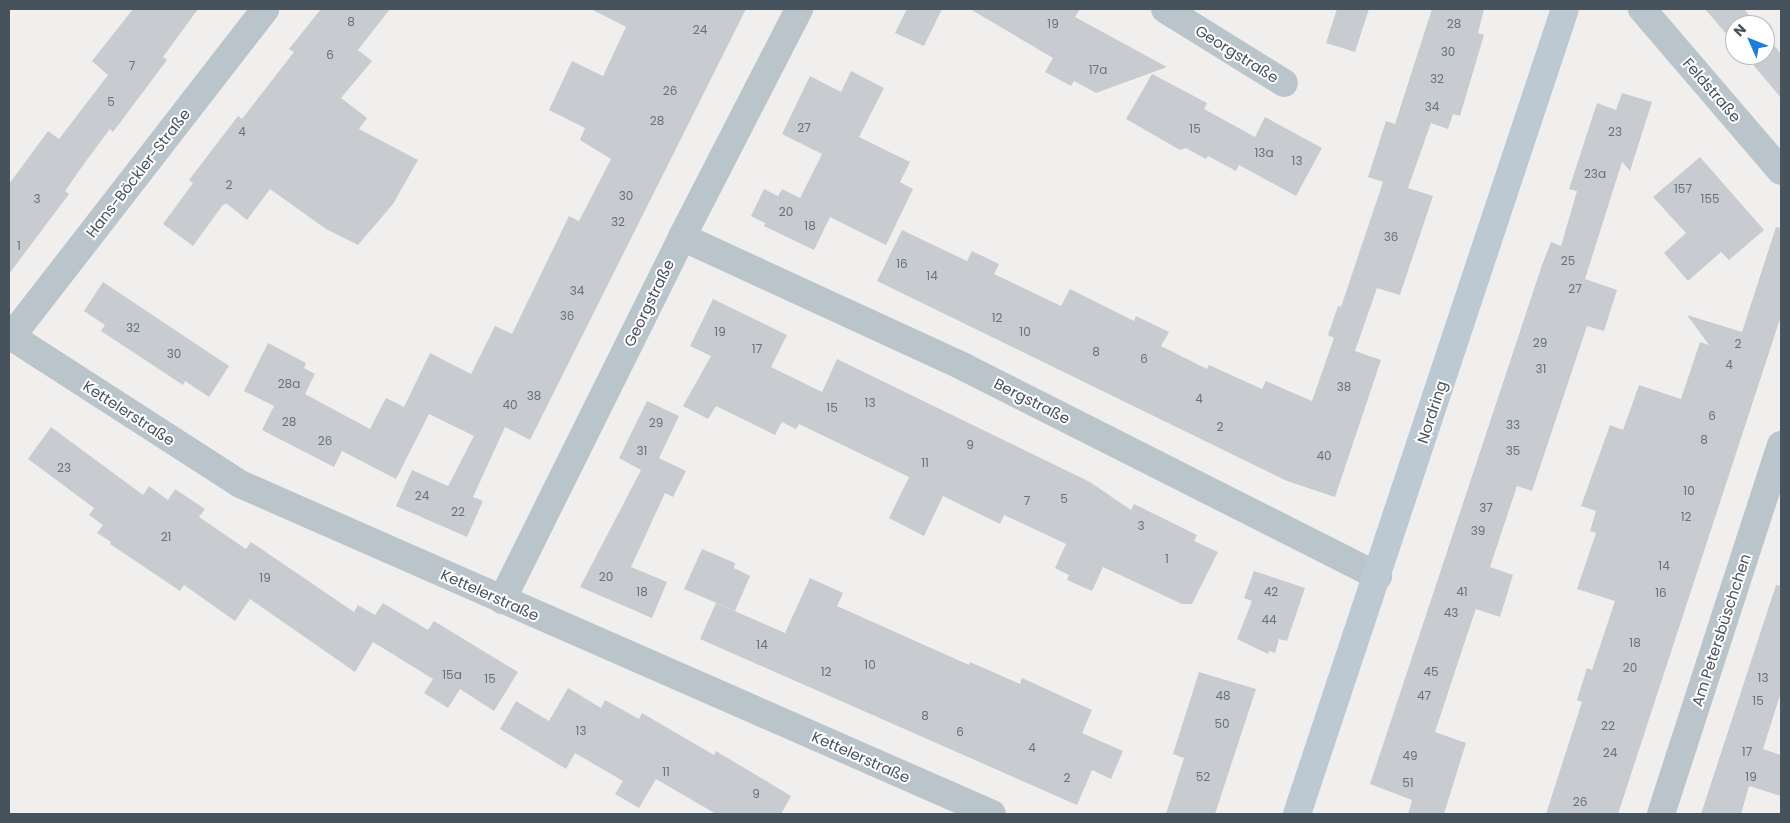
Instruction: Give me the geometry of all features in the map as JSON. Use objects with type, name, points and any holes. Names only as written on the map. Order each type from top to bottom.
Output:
[{"type":"street","name":"Hans-Böckler-Straße","points":[[10,336],[264,9]]},
{"type":"street","name":"Georgstraße","points":[[502,600],[682,237],[799,9]]},
{"type":"street","name":"Georgstraße","points":[[1165,9],[1284,83]]},
{"type":"street","name":"Nordring","points":[[1297,814],[1378,576],[1565,9]]},
{"type":"street","name":"Feldstraße","points":[[1642,9],[1781,171]]},
{"type":"street","name":"Bergstraße","points":[[682,237],[964,366],[1378,576]]},
{"type":"street","name":"Kettelerstraße","points":[[10,336],[240,484],[992,814]]},
{"type":"street","name":"Am Petersbüschchen","points":[[1661,814],[1781,445]]},
{"type":"building","points":[[133,9],[198,9],[163,57],[167,60],[113,132],[110,129],[86,161],[65,191],[69,194],[9,274],[9,184],[48,131],[59,139],[108,75],[92,61]]},
{"type":"building","points":[[321,9],[390,9],[358,50],[372,61],[341,98],[367,118],[359,129],[418,160],[393,204],[358,245],[326,229],[270,189],[247,220],[226,203],[193,246],[163,224],[193,183],[189,180],[238,116],[242,119],[294,52],[289,49]]},
{"type":"building","points":[[591,9],[746,9],[530,440],[505,427],[473,497],[483,501],[467,537],[396,506],[412,470],[448,486],[474,436],[429,414],[396,479],[342,451],[334,467],[262,430],[274,406],[244,391],[268,343],[306,363],[304,368],[315,374],[305,394],[370,429],[386,398],[404,407],[430,353],[471,374],[495,326],[512,334],[569,216],[579,221],[611,159],[580,140],[585,128],[549,110],[572,61],[603,76],[626,27]]},
{"type":"building","points":[[907,9],[942,9],[924,46],[895,33]]},
{"type":"building","points":[[970,9],[1080,9],[1075,17],[1167,67],[1096,93],[1074,81],[1071,86],[1045,72],[1053,58]]},
{"type":"building","points":[[1337,9],[1369,9],[1355,52],[1326,43]]},
{"type":"building","points":[[1432,9],[1484,9],[1478,33],[1484,35],[1460,116],[1453,114],[1448,129],[1431,123],[1408,188],[1433,196],[1400,295],[1377,288],[1355,351],[1381,360],[1335,497],[1287,481],[877,281],[902,230],[967,261],[972,251],[999,264],[994,274],[1061,306],[1070,289],[1134,321],[1136,316],[1169,332],[1161,346],[1207,369],[1209,365],[1262,389],[1266,381],[1312,401],[1334,338],[1328,335],[1338,306],[1341,307],[1383,182],[1368,177],[1386,121],[1395,124]]},
{"type":"building","points":[[1705,9],[1744,9],[1749,15],[1725,15],[1725,32]]},
{"type":"building","points":[[1775,46],[1781,54],[1781,98],[1753,65],[1775,65]]},
{"type":"building","points":[[851,71],[884,88],[859,137],[910,162],[900,182],[913,189],[886,245],[830,217],[814,250],[764,226],[765,223],[751,216],[764,189],[778,196],[782,189],[800,198],[822,154],[782,134],[810,76],[841,92]]},
{"type":"building","points":[[1152,74],[1207,103],[1204,109],[1255,137],[1265,117],[1322,148],[1296,196],[1239,165],[1236,171],[1208,156],[1206,159],[1186,148],[1180,150],[1126,119]]},
{"type":"building","points":[[1622,93],[1652,102],[1630,171],[1622,162],[1585,279],[1617,290],[1604,331],[1587,326],[1532,491],[1517,486],[1490,567],[1513,575],[1500,617],[1476,609],[1468,632],[1435,732],[1466,743],[1444,814],[1408,814],[1412,800],[1370,784],[1542,265],[1551,242],[1561,246],[1577,191],[1569,189],[1597,103],[1616,110]]},
{"type":"building","points":[[1700,157],[1764,230],[1729,260],[1721,252],[1688,281],[1664,253],[1686,233],[1653,197]]},
{"type":"building","points":[[1776,227],[1781,228],[1781,316],[1618,814],[1546,814],[1582,702],[1577,700],[1587,668],[1592,670],[1615,601],[1577,589],[1596,533],[1590,531],[1596,511],[1581,506],[1610,425],[1623,430],[1639,385],[1681,399],[1700,342],[1709,345],[1687,315],[1742,332]]},
{"type":"building","points":[[103,282],[229,366],[209,397],[185,381],[183,385],[101,331],[105,325],[84,311]]},
{"type":"building","points":[[713,299],[787,335],[771,367],[822,392],[837,359],[1090,482],[1131,510],[1134,504],[1197,535],[1194,541],[1218,552],[1192,604],[1182,604],[1103,567],[1092,591],[1067,580],[1069,575],[1055,568],[1066,544],[1004,515],[1000,524],[943,496],[924,536],[889,518],[909,477],[799,424],[796,429],[782,422],[775,435],[716,406],[708,419],[683,406],[711,356],[690,346]]},
{"type":"building","points":[[647,401],[679,416],[659,458],[686,471],[673,497],[665,493],[631,567],[667,582],[652,618],[580,587],[641,470],[619,458]]},
{"type":"building","points":[[51,427],[143,495],[149,486],[168,500],[175,489],[205,509],[199,517],[246,549],[251,542],[354,612],[358,605],[375,615],[383,603],[428,630],[434,621],[518,672],[494,711],[460,689],[448,708],[424,693],[433,679],[373,642],[355,672],[250,599],[235,621],[184,585],[180,591],[110,544],[111,542],[97,533],[103,525],[89,515],[94,508],[28,459]]},
{"type":"building","points":[[702,549],[735,563],[734,568],[750,576],[735,611],[684,589]]},
{"type":"building","points":[[1254,571],[1305,588],[1287,641],[1279,639],[1275,653],[1269,651],[1268,654],[1237,639],[1252,601],[1244,598]]},
{"type":"building","points":[[810,578],[843,593],[837,606],[969,665],[970,662],[1020,684],[1022,678],[1092,710],[1082,733],[1123,751],[1111,779],[1092,770],[1077,805],[700,639],[716,603],[785,633]]},
{"type":"building","points":[[1776,585],[1781,586],[1781,692],[1763,749],[1781,755],[1781,796],[1749,786],[1741,814],[1701,814]]},
{"type":"building","points":[[1199,672],[1256,689],[1215,814],[1166,814],[1184,758],[1173,754]]},
{"type":"building","points":[[568,688],[601,708],[605,700],[639,719],[642,713],[714,755],[716,751],[791,796],[781,814],[716,814],[656,779],[639,808],[615,794],[623,781],[575,753],[566,769],[500,729],[516,701],[549,721]]}]
